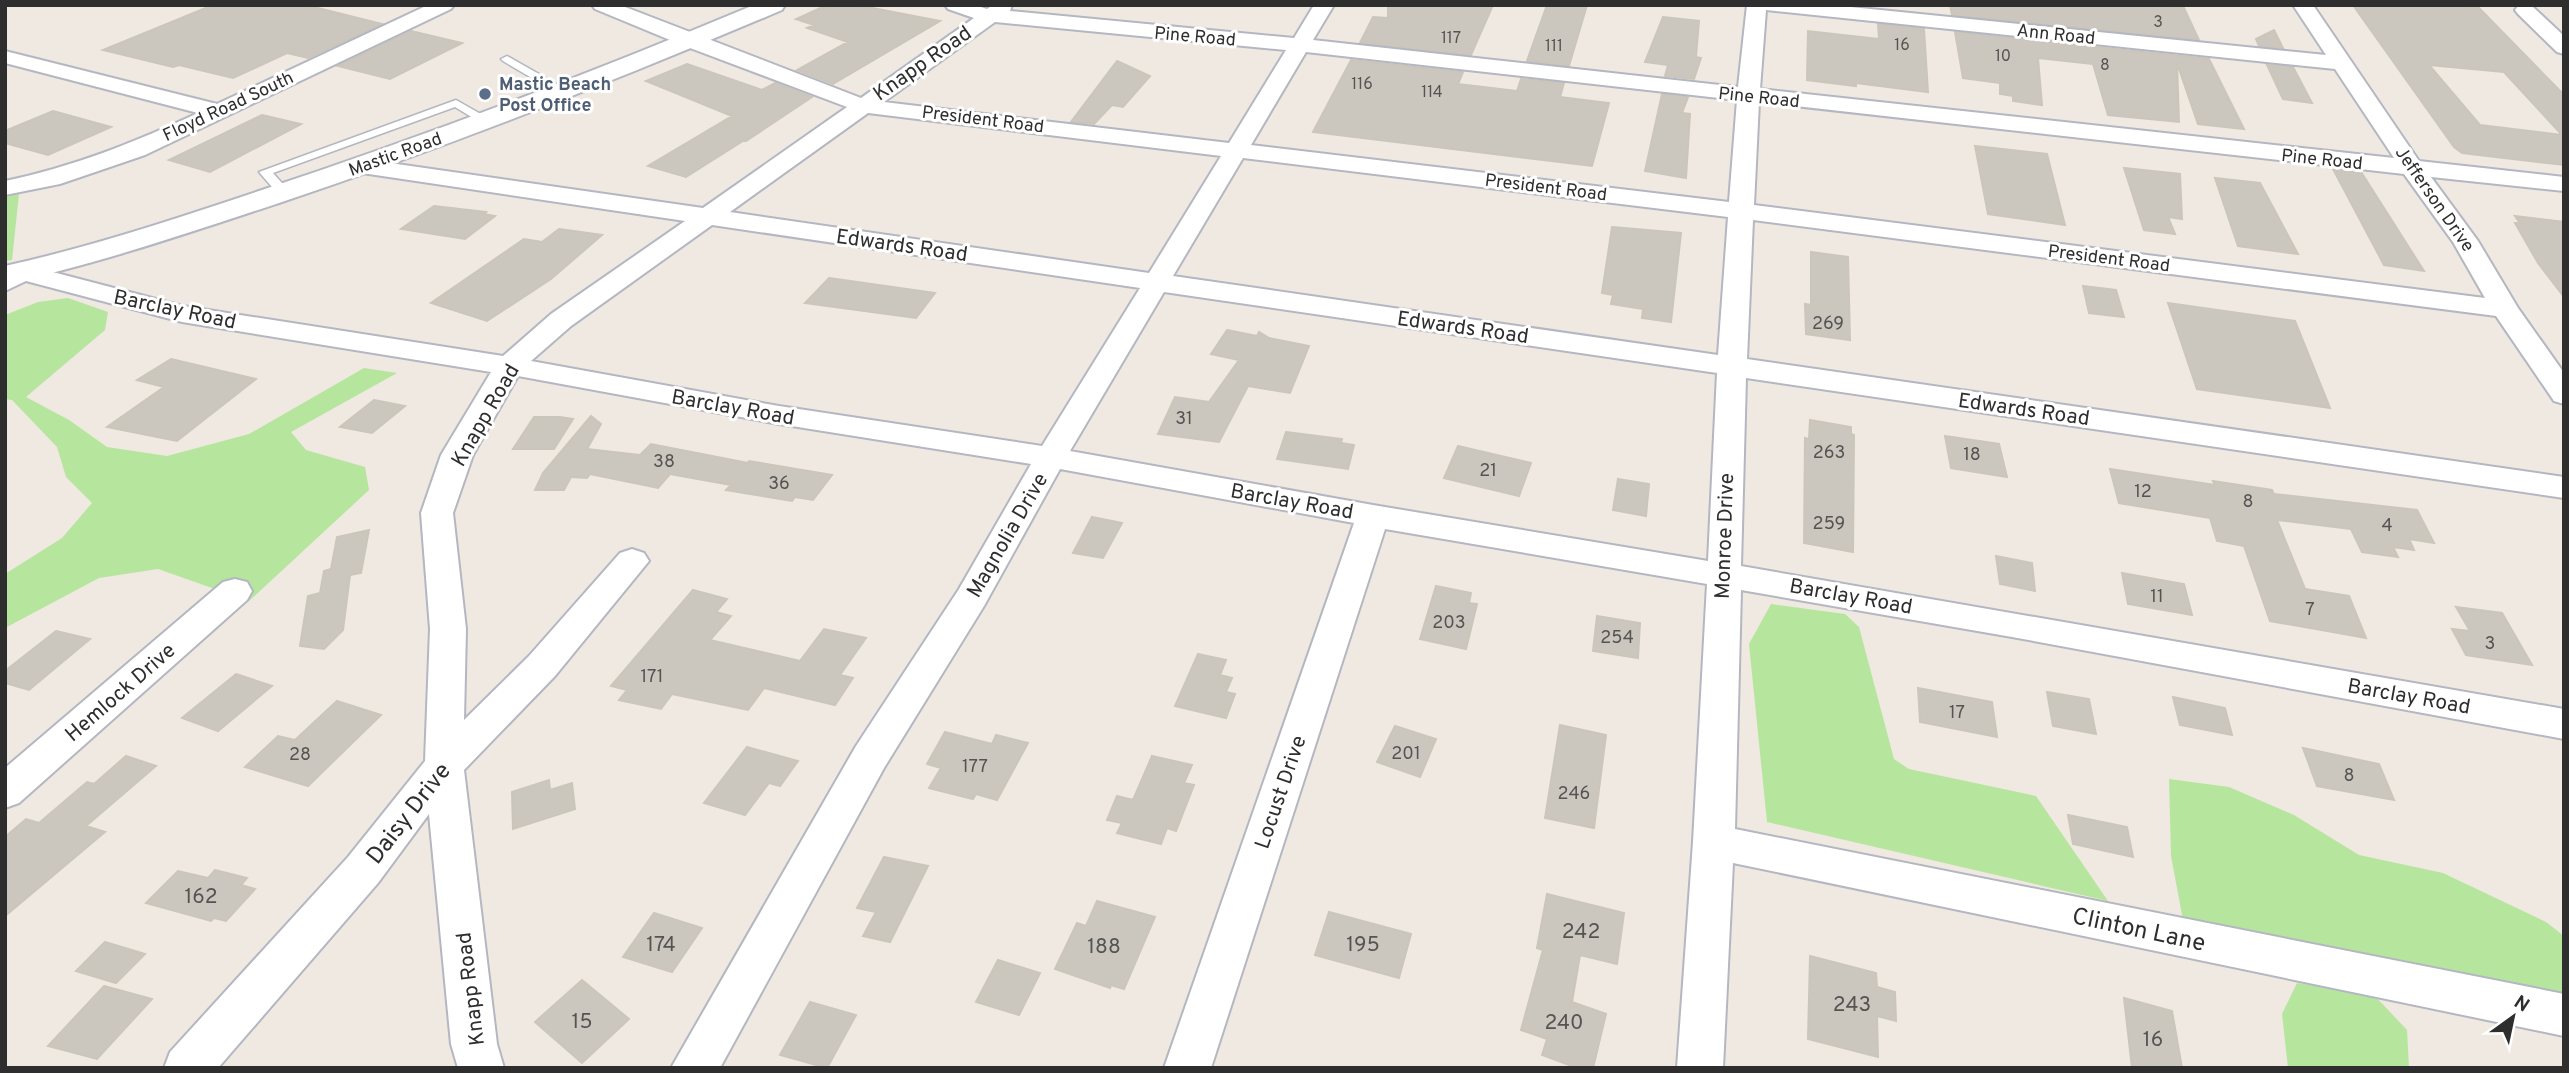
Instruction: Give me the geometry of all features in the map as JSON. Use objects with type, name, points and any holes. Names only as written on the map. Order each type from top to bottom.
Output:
[{"type":"main road","name":"Mastic Road","points":[[11,277],[145,237],[362,166],[564,92],[774,5]]},
{"type":"street","name":"President Road","points":[[603,5],[689,41],[863,106],[1742,211],[2505,309]]},
{"type":"street","name":"Pine Road","points":[[955,5],[1024,17],[1147,32],[1298,45],[2564,184]]},
{"type":"street","name":"Magnolia Drive","points":[[694,1068],[726,1017],[870,757],[972,597],[1051,457],[1324,5]]},
{"type":"street","name":"Monroe Drive","points":[[1700,1068],[1714,842],[1722,573],[1732,366],[1748,96],[1757,5]]},
{"type":"street","name":"Ann Road","points":[[1770,5],[2343,63]]},
{"type":"street","name":"Floyd Road South","points":[[5,188],[51,179],[97,165],[439,6]]},
{"type":"street","name":"Jefferson Drive","points":[[2302,6],[2465,241],[2505,309],[2564,395]]},
{"type":"street","points":[[2525,10],[2564,48]]},
{"type":"street","name":"Knapp Road","points":[[481,1068],[474,1044],[444,765],[447,629],[437,513],[457,455],[509,366],[561,320],[997,11]]},
{"type":"street","points":[[5,57],[218,111]]},
{"type":"street","name":"Edwards Road","points":[[362,166],[2564,488]]},
{"type":"street","name":"Barclay Road","points":[[11,277],[182,314],[509,366],[779,415],[1051,457],[1373,516],[1722,573],[2564,724]]},
{"type":"street","name":"Locust Drive","points":[[1187,1068],[1373,516]]},
{"type":"street","name":"Daisy Drive","points":[[187,1068],[363,870],[444,765],[542,666],[632,561]]},
{"type":"street","name":"Hemlock Drive","points":[[5,792],[235,591]]},
{"type":"street","name":"Clinton Lane","points":[[1714,842],[2564,1015]]},
{"type":"lane","points":[[507,59],[564,92]]},
{"type":"lane","points":[[284,192],[265,172],[456,103],[487,121]]},
{"type":"green space","points":[[19,194],[12,260],[5,261],[5,197]]},
{"type":"green space","points":[[68,298],[108,312],[105,330],[26,397],[69,420],[107,447],[167,456],[249,434],[364,368],[397,373],[291,432],[306,450],[365,467],[369,490],[249,601],[158,569],[99,578],[5,628],[5,574],[62,538],[92,503],[66,477],[57,447],[12,400],[5,399],[5,315],[38,302]]},
{"type":"green space","points":[[1771,604],[1845,614],[1859,627],[1894,759],[1909,769],[2036,796],[2108,901],[1767,822],[1749,644]]},
{"type":"green space","points":[[2169,779],[2229,787],[2294,815],[2359,855],[2443,873],[2546,922],[2564,936],[2564,993],[2183,920],[2171,856]]},
{"type":"green space","points":[[2297,983],[2374,995],[2407,1030],[2409,1068],[2288,1068],[2282,1014]]},
{"type":"building","points":[[213,5],[306,5],[382,24],[308,58],[287,53],[233,78],[103,50]]},
{"type":"building","points":[[827,5],[857,5],[940,21],[833,84],[797,70],[848,42],[807,28],[814,25],[796,19]]},
{"type":"building","points":[[1388,5],[1493,5],[1471,55],[1360,43],[1373,17],[1388,18]]},
{"type":"building","points":[[1547,5],[1587,5],[1569,66],[1527,61]]},
{"type":"building","points":[[1950,5],[2176,5],[2175,7],[2184,8],[2199,40],[1952,15]]},
{"type":"building","points":[[2353,5],[2461,5],[2479,8],[2564,95],[2564,165],[2462,153],[2454,147]],"holes":[[[2429,65],[2504,72],[2562,135],[2480,125]]]},
{"type":"building","points":[[1663,17],[1699,21],[1696,57],[1701,58],[1694,79],[1665,76],[1668,65],[1645,62]]},
{"type":"building","points":[[1878,24],[1924,29],[1928,92],[1807,80],[1808,31],[1879,39]]},
{"type":"building","points":[[2274,30],[2283,48],[2259,46],[2256,39]]},
{"type":"building","points":[[411,31],[462,43],[390,79],[338,66]]},
{"type":"building","points":[[1955,32],[2209,59],[2244,129],[2198,124],[2177,63],[2179,122],[2108,115],[2093,64],[2038,58],[2042,105],[2013,101],[2013,96],[2000,94],[2000,83],[1963,78]]},
{"type":"building","points":[[1351,60],[1463,72],[1458,84],[1517,91],[1521,79],[1564,83],[1560,97],[1609,103],[1592,166],[1313,132]]},
{"type":"building","points":[[1117,61],[1150,76],[1123,107],[1112,105],[1094,124],[1071,122]]},
{"type":"building","points":[[687,64],[762,90],[775,83],[812,97],[686,177],[648,166],[732,116],[646,81]]},
{"type":"building","points":[[2267,65],[2293,67],[2312,103],[2283,99]]},
{"type":"building","points":[[1662,94],[1688,97],[1682,113],[1690,114],[1686,178],[1645,171]]},
{"type":"building","points":[[53,111],[111,127],[48,155],[5,143],[5,131]]},
{"type":"building","points":[[262,115],[301,124],[210,172],[169,160]]},
{"type":"building","points":[[1975,146],[2047,154],[2065,225],[1988,214]]},
{"type":"building","points":[[2124,168],[2180,174],[2182,219],[2168,217],[2175,234],[2144,230]]},
{"type":"building","points":[[2333,169],[2361,172],[2424,271],[2384,265]]},
{"type":"building","points":[[2215,178],[2260,183],[2298,254],[2238,246]]},
{"type":"building","points":[[434,206],[486,212],[484,214],[495,216],[465,239],[401,229]]},
{"type":"building","points":[[2515,216],[2564,222],[2564,297],[2538,263],[2515,223],[2520,223]]},
{"type":"building","points":[[1612,227],[1681,233],[1671,322],[1642,318],[1643,309],[1611,304],[1613,295],[1602,293]]},
{"type":"building","points":[[559,229],[602,235],[551,279],[487,321],[431,303],[524,239],[542,242]]},
{"type":"building","points":[[1811,252],[1848,257],[1850,340],[1806,334],[1805,304],[1811,305]]},
{"type":"building","points":[[829,278],[935,293],[916,318],[805,303]]},
{"type":"building","points":[[2083,286],[2116,290],[2124,317],[2089,313]]},
{"type":"building","points":[[2168,303],[2295,321],[2330,408],[2197,389]]},
{"type":"building","points":[[1227,330],[1257,336],[1259,332],[1269,338],[1309,346],[1290,393],[1248,386],[1219,442],[1158,434],[1175,397],[1209,402],[1239,360],[1211,354]]},
{"type":"building","points":[[171,359],[256,379],[177,441],[107,427],[164,387],[137,380]]},
{"type":"building","points":[[374,400],[405,406],[372,433],[340,427]]},
{"type":"building","points":[[591,416],[601,424],[587,449],[640,455],[651,444],[748,463],[749,461],[832,475],[813,500],[795,497],[792,501],[726,490],[731,485],[670,474],[658,488],[590,474],[587,478],[571,477],[564,490],[535,490],[543,473]]},
{"type":"building","points":[[534,417],[573,419],[554,449],[513,449]]},
{"type":"building","points":[[1810,420],[1851,427],[1851,434],[1854,435],[1853,552],[1804,543],[1805,438],[1809,439]]},
{"type":"building","points":[[1286,432],[1342,439],[1341,443],[1354,445],[1348,469],[1277,459]]},
{"type":"building","points":[[1945,436],[1999,444],[2007,477],[1951,468]]},
{"type":"building","points":[[1458,446],[1531,463],[1519,496],[1444,478]]},
{"type":"building","points":[[2110,469],[2215,485],[2213,481],[2272,490],[2274,494],[2417,510],[2434,543],[2409,539],[2414,550],[2393,547],[2398,557],[2362,552],[2351,529],[2277,520],[2305,589],[2349,596],[2366,638],[2270,621],[2244,546],[2217,541],[2210,518],[2119,503]]},
{"type":"building","points":[[1618,479],[1649,484],[1646,516],[1613,510]]},
{"type":"building","points":[[1092,517],[1122,523],[1103,558],[1073,553]]},
{"type":"building","points":[[369,530],[361,573],[350,575],[343,630],[324,649],[300,646],[308,596],[320,593],[324,571],[331,569],[337,537]]},
{"type":"building","points":[[1996,556],[2032,563],[2035,591],[2000,584]]},
{"type":"building","points":[[2122,573],[2184,584],[2192,615],[2128,604]]},
{"type":"building","points":[[1436,586],[1471,593],[1469,603],[1477,604],[1466,649],[1420,639]]},
{"type":"building","points":[[693,590],[727,599],[716,612],[731,616],[710,640],[800,661],[824,629],[866,638],[840,675],[853,678],[835,705],[764,688],[748,710],[672,694],[661,709],[619,700],[627,690],[611,686]]},
{"type":"building","points":[[2456,607],[2502,613],[2532,665],[2466,655],[2452,629],[2470,631]]},
{"type":"building","points":[[1597,616],[1640,623],[1638,658],[1593,651]]},
{"type":"building","points":[[56,631],[90,639],[29,690],[5,683],[5,671]]},
{"type":"building","points":[[1198,654],[1226,660],[1220,675],[1232,678],[1226,692],[1235,694],[1226,718],[1175,706]]},
{"type":"building","points":[[236,674],[272,686],[218,731],[182,718]]},
{"type":"building","points":[[1918,688],[1992,702],[1997,737],[1920,722]]},
{"type":"building","points":[[2047,692],[2089,699],[2096,734],[2053,726]]},
{"type":"building","points":[[2173,697],[2225,708],[2232,735],[2180,725]]},
{"type":"building","points":[[337,701],[381,715],[308,786],[245,767],[278,736],[295,740]]},
{"type":"building","points":[[1560,725],[1606,735],[1594,828],[1545,818]]},
{"type":"building","points":[[1395,726],[1436,739],[1420,777],[1377,762]]},
{"type":"building","points":[[945,732],[992,744],[996,735],[1028,743],[997,800],[976,794],[973,799],[929,788],[941,768],[927,764]]},
{"type":"building","points":[[747,747],[798,761],[780,786],[769,783],[745,815],[704,803]]},
{"type":"building","points":[[2303,748],[2379,764],[2394,800],[2317,786]]},
{"type":"building","points":[[126,756],[156,766],[86,826],[105,832],[5,916],[5,837],[26,819],[39,823],[87,782],[94,784]]},
{"type":"building","points":[[1152,756],[1192,765],[1184,783],[1194,785],[1176,831],[1167,828],[1161,844],[1117,833],[1122,823],[1107,820],[1117,796],[1133,800]]},
{"type":"building","points":[[549,780],[550,790],[572,783],[575,809],[513,829],[512,792]]},
{"type":"building","points":[[2068,815],[2127,827],[2133,857],[2073,844]]},
{"type":"building","points":[[884,857],[928,866],[890,942],[863,936],[876,912],[857,908]]},
{"type":"building","points":[[215,870],[247,878],[241,885],[255,889],[226,921],[214,918],[211,921],[146,903],[178,871],[208,878]]},
{"type":"building","points":[[1547,894],[1624,913],[1617,964],[1580,955],[1572,1002],[1606,1014],[1593,1068],[1577,1068],[1542,1055],[1547,1039],[1521,1030],[1543,950],[1537,948]]},
{"type":"building","points":[[1097,901],[1155,917],[1124,989],[1111,985],[1110,988],[1055,969],[1077,923],[1086,926]]},
{"type":"building","points":[[1329,912],[1411,934],[1399,978],[1315,955]]},
{"type":"building","points":[[654,913],[702,928],[672,972],[623,957]]},
{"type":"building","points":[[105,942],[145,954],[116,983],[76,971]]},
{"type":"building","points":[[1810,956],[1876,973],[1877,987],[1895,992],[1896,1021],[1877,1016],[1878,1057],[1808,1039]]},
{"type":"building","points":[[998,960],[1040,973],[1019,1015],[976,1002]]},
{"type":"building","points":[[582,980],[629,1019],[582,1063],[535,1022]]},
{"type":"building","points":[[104,986],[152,999],[97,1059],[48,1046]]},
{"type":"building","points":[[2124,998],[2172,1011],[2182,1068],[2132,1068]]},
{"type":"building","points":[[810,1002],[856,1015],[827,1068],[780,1055]]},
{"type":"place","name":"Mastic Beach Post Office","points":[[485,94]]}]
